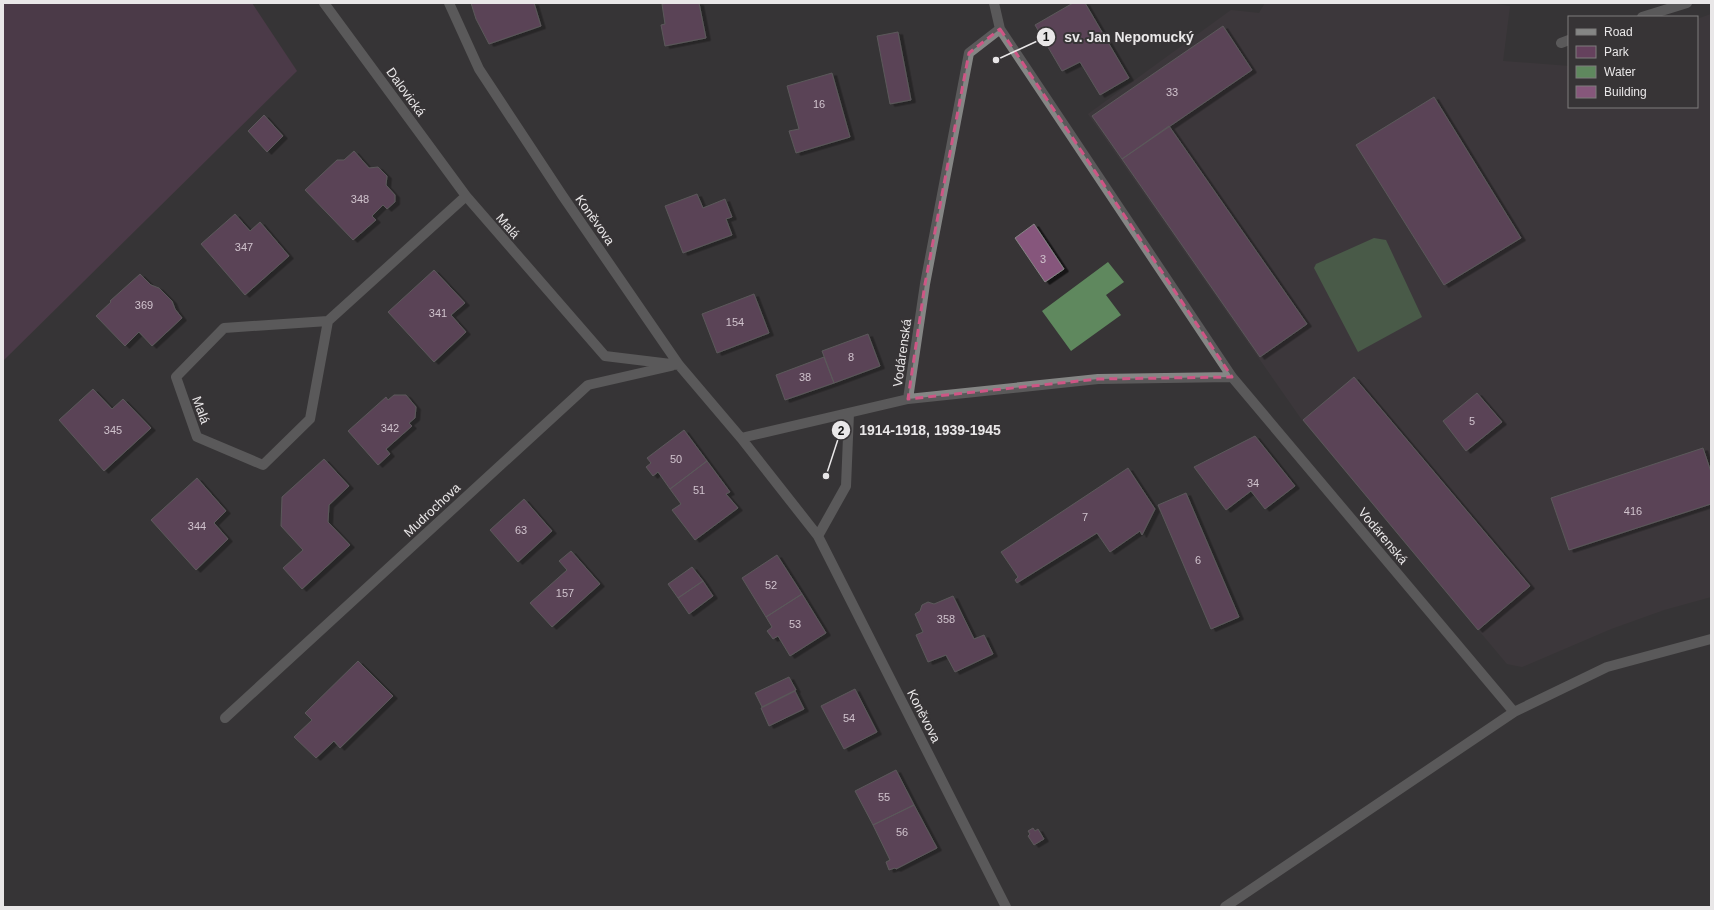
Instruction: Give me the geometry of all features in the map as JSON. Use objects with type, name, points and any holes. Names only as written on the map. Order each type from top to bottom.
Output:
[{"type":"street","name":"Dalovická","points":[[324,3],[466,196]]},
{"type":"street","name":"Koněvova","points":[[449,3],[479,69],[562,195],[679,364],[741,438],[818,536],[1006,907]]},
{"type":"street","name":"Vodárenská","points":[[994,3],[1000,29],[1232,377],[1514,712]]},
{"type":"street","points":[[1645,16],[1687,3]]},
{"type":"street","name":"Vodárenská","points":[[1000,29],[969,53],[925,284],[908,399],[1098,379],[1232,377]]},
{"type":"street","points":[[328,321],[466,196]]},
{"type":"street","name":"Malá","points":[[466,196],[605,356],[679,364]]},
{"type":"street","name":"Malá","points":[[328,321],[310,419],[263,465],[197,437],[176,377],[224,328],[328,321]]},
{"type":"street","name":"Mudrochova","points":[[225,718],[588,385],[679,364]]},
{"type":"street","points":[[741,438],[908,399]]},
{"type":"street","points":[[818,536],[846,486],[849,413]]},
{"type":"street","points":[[1226,907],[1514,712],[1607,667],[1711,640]]},
{"type":"highlighted area","points":[[1000,29],[1232,377],[1098,379],[908,399],[925,284],[969,53]]},
{"type":"shaded area","points":[[1265,3],[1489,3],[1510,6],[1503,61],[1568,66],[1568,108],[1698,108],[1698,19],[1711,14],[1711,597],[1664,610],[1611,629],[1522,667],[1507,664],[1302,420],[1088,114],[1231,10],[1259,13]]},
{"type":"green space","points":[[3,3],[252,3],[297,71],[3,361]]},
{"type":"water","points":[[1374,238],[1386,240],[1422,317],[1358,352],[1314,268],[1316,264]]},
{"type":"water","points":[[1108,262],[1124,282],[1106,295],[1121,315],[1071,351],[1042,311]]},
{"type":"building","points":[[471,3],[534,3],[541,26],[489,44],[476,19]]},
{"type":"building","points":[[699,3],[706,38],[665,46],[661,25],[665,24],[662,4]]},
{"type":"building","points":[[1073,3],[1085,3],[1129,78],[1100,95],[1080,62],[1062,71],[1035,25]]},
{"type":"building","points":[[1223,26],[1252,70],[1122,159],[1092,116]]},
{"type":"building","points":[[898,32],[911,100],[890,104],[877,36]]},
{"type":"building","points":[[832,73],[850,137],[796,153],[789,131],[799,129],[787,86]]},
{"type":"building","points":[[1434,97],[1521,238],[1444,285],[1356,145]]},
{"type":"building","points":[[264,115],[283,136],[267,152],[248,131]]},
{"type":"building","points":[[1169,126],[1307,324],[1260,357],[1122,159]]},
{"type":"building","points":[[354,151],[369,168],[378,167],[387,176],[386,185],[395,195],[395,202],[387,209],[383,205],[372,216],[376,220],[353,240],[305,190],[337,160],[344,160]]},
{"type":"building","points":[[697,194],[703,208],[725,199],[732,217],[726,219],[732,235],[683,253],[665,206]]},
{"type":"building","points":[[235,214],[250,231],[260,222],[289,256],[245,295],[201,244]]},
{"type":"building","points":[[1034,224],[1064,269],[1045,282],[1015,238]]},
{"type":"building","points":[[434,270],[465,303],[451,315],[466,332],[434,362],[388,312]]},
{"type":"building","points":[[140,274],[151,285],[159,288],[172,301],[175,309],[182,318],[152,346],[139,332],[125,346],[96,316]]},
{"type":"building","points":[[754,294],[769,333],[717,353],[702,314]]},
{"type":"building","points":[[868,334],[880,366],[834,383],[822,351]]},
{"type":"building","points":[[824,357],[834,383],[785,400],[776,375]]},
{"type":"building","points":[[1354,377],[1530,586],[1478,630],[1303,420]]},
{"type":"building","points":[[93,389],[112,409],[123,399],[151,428],[104,471],[59,420]]},
{"type":"building","points":[[1477,393],[1502,422],[1466,451],[1443,421]]},
{"type":"building","points":[[394,395],[406,395],[416,407],[415,418],[409,423],[412,426],[386,449],[390,454],[378,465],[348,431],[386,397],[388,400]]},
{"type":"building","points":[[684,430],[707,461],[670,489],[658,472],[653,476],[646,467],[651,463],[647,458]]},
{"type":"building","points":[[1255,436],[1295,486],[1265,509],[1251,491],[1226,510],[1194,467]]},
{"type":"building","points":[[1703,448],[1711,472],[1711,504],[1569,550],[1551,498]]},
{"type":"building","points":[[324,459],[349,486],[329,505],[328,522],[350,545],[302,589],[283,568],[303,550],[281,526],[282,497]]},
{"type":"building","points":[[707,461],[730,492],[726,494],[738,508],[695,540],[672,510],[681,504],[670,489]]},
{"type":"building","points":[[1128,468],[1155,509],[1142,535],[1140,531],[1110,552],[1097,533],[1017,583],[1015,580],[1018,577],[1001,552]]},
{"type":"building","points":[[197,478],[226,511],[214,523],[228,539],[196,570],[151,520]]},
{"type":"building","points":[[1186,493],[1239,617],[1211,629],[1158,505]]},
{"type":"building","points":[[524,499],[552,531],[518,562],[490,530]]},
{"type":"building","points":[[571,551],[600,584],[552,627],[530,603],[567,570],[559,561]]},
{"type":"building","points":[[777,555],[802,594],[766,617],[742,578]]},
{"type":"building","points":[[692,567],[703,581],[678,598],[668,584]]},
{"type":"building","points":[[703,581],[713,596],[689,614],[678,598]]},
{"type":"building","points":[[802,594],[826,633],[790,656],[778,636],[773,639],[767,631],[772,627],[766,617]]},
{"type":"building","points":[[953,596],[974,639],[984,635],[993,654],[955,672],[946,655],[928,662],[916,635],[923,632],[915,614],[920,611],[922,605],[928,602],[934,604]]},
{"type":"building","points":[[358,661],[393,696],[340,748],[334,741],[316,758],[294,737],[312,720],[305,713]]},
{"type":"building","points":[[789,677],[796,690],[762,707],[755,693]]},
{"type":"building","points":[[855,689],[877,732],[844,749],[821,706]]},
{"type":"building","points":[[795,691],[804,709],[769,726],[761,708]]},
{"type":"building","points":[[896,770],[914,805],[873,825],[855,791]]},
{"type":"building","points":[[914,805],[937,848],[896,869],[889,870],[886,862],[890,860],[873,825]]},
{"type":"building","points":[[1033,828],[1035,831],[1038,829],[1044,839],[1034,845],[1028,836],[1030,834],[1028,831]]},
{"type":"place","name":"sv. Jan Nepomucký","points":[[996,60]]},
{"type":"place","name":"1914-1918, 1939-1945","points":[[826,476]]}]
